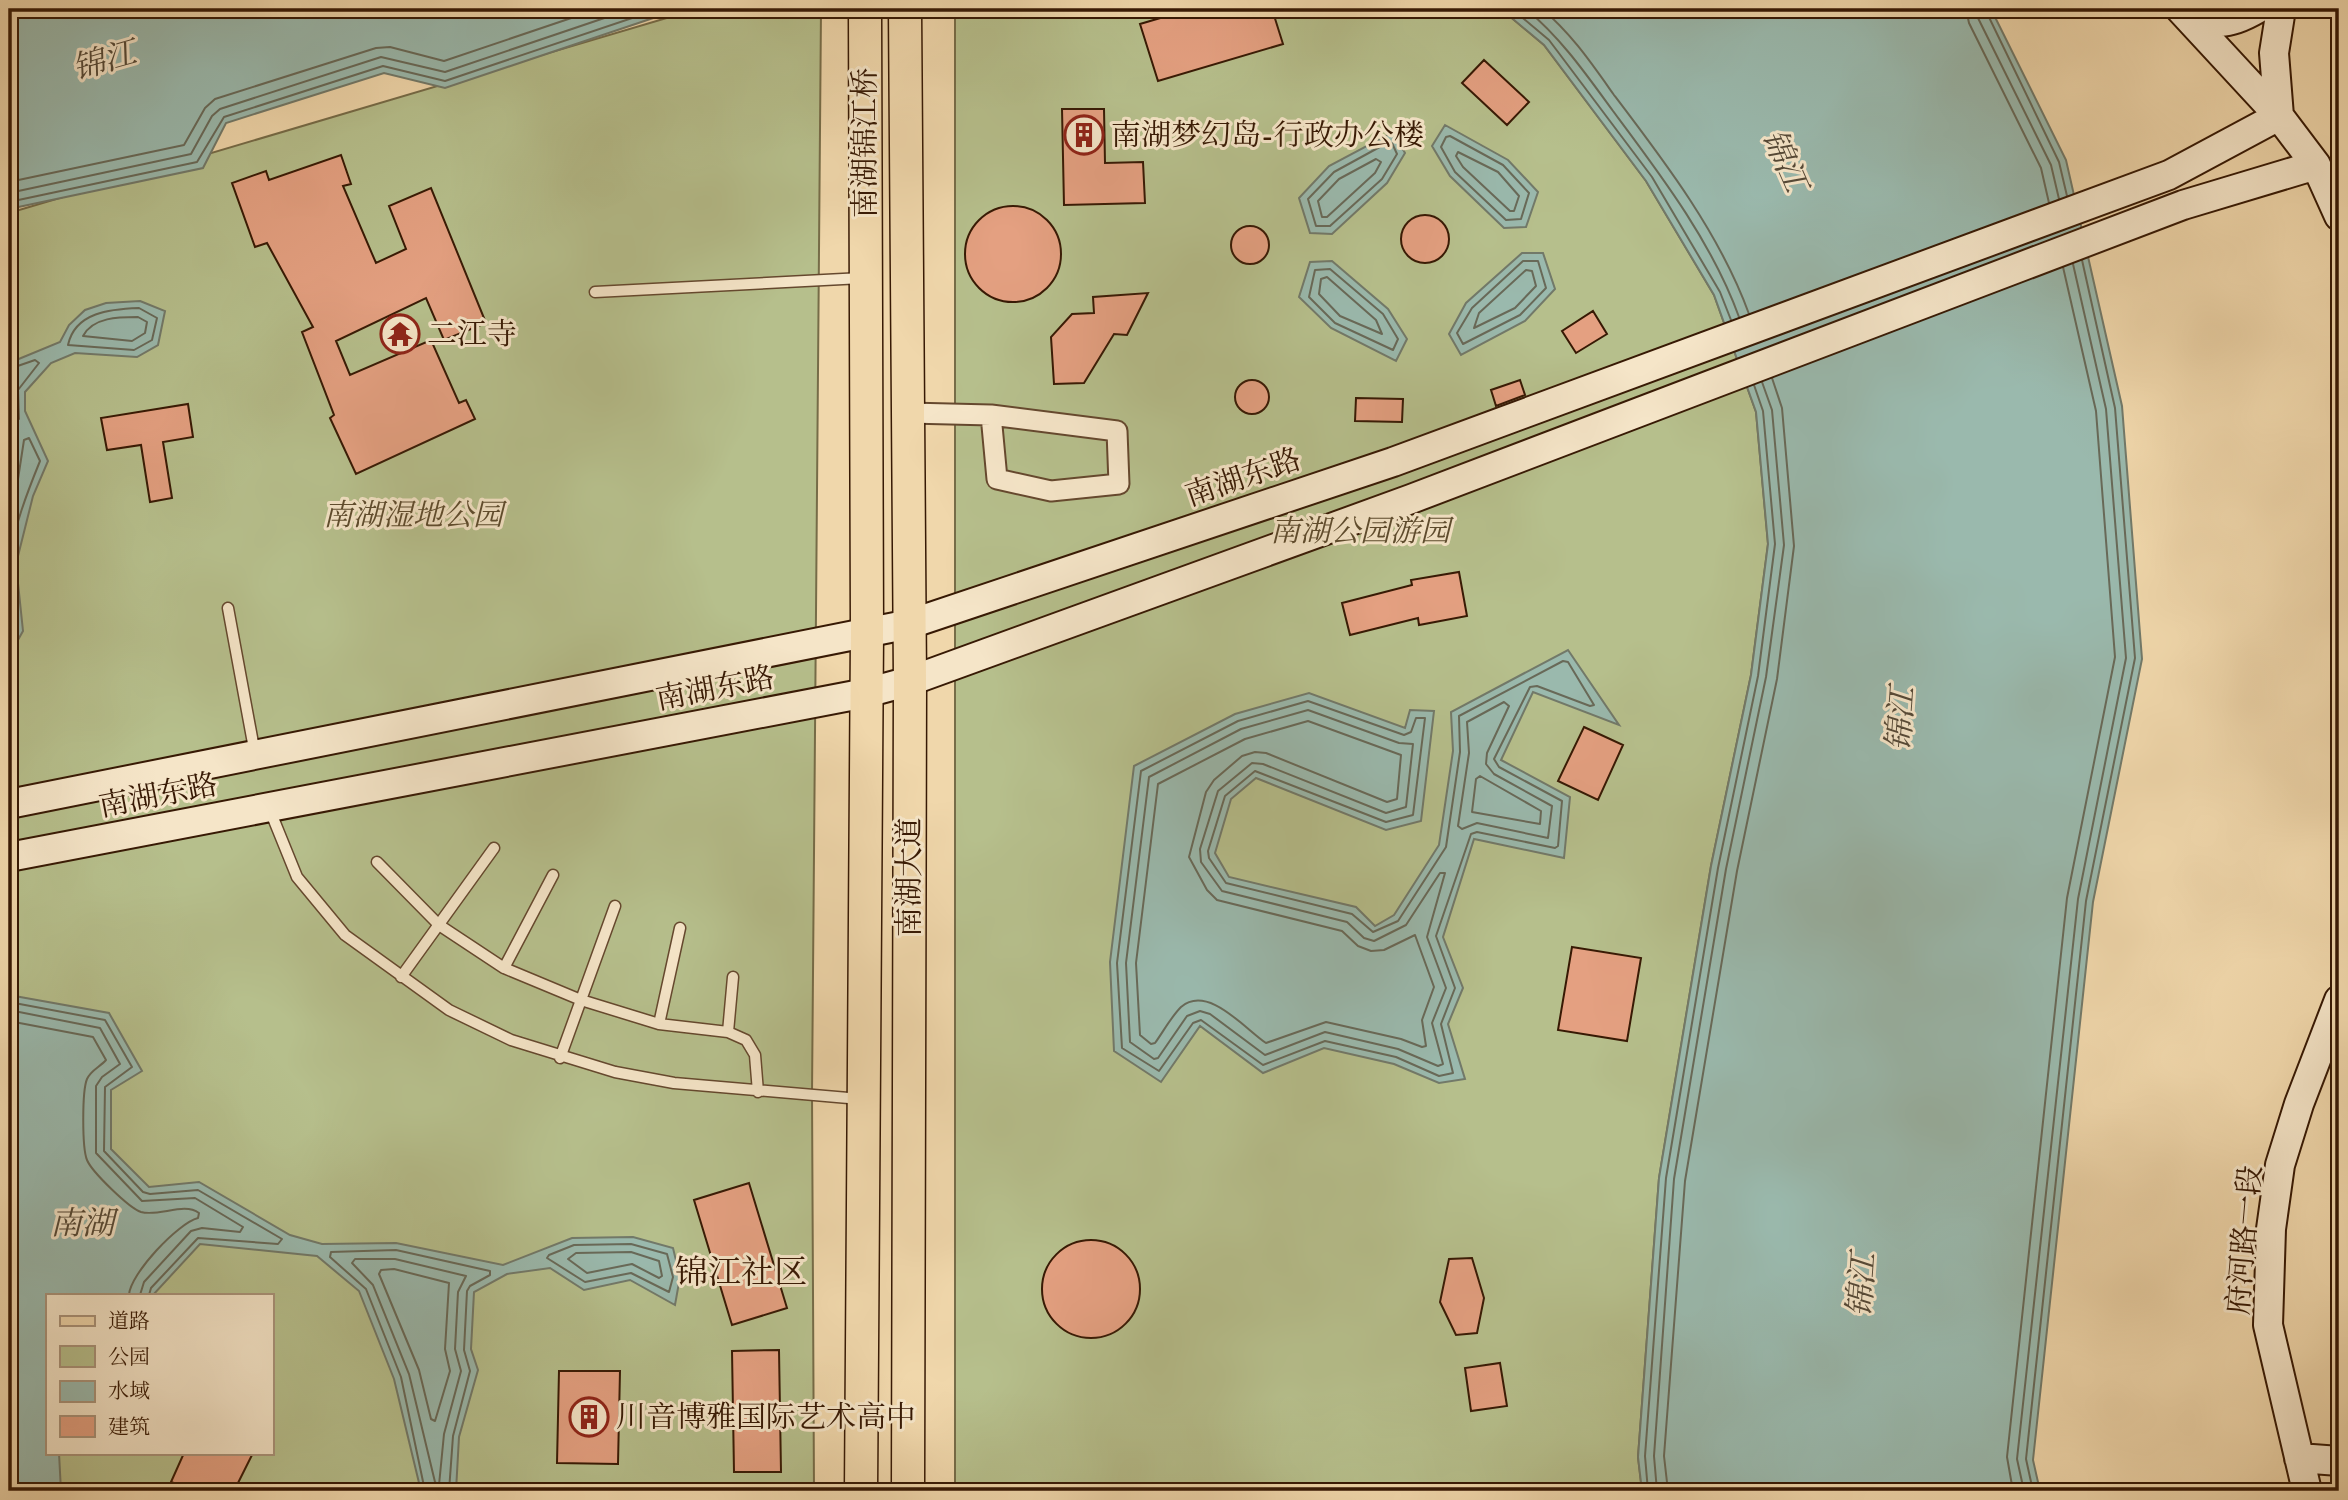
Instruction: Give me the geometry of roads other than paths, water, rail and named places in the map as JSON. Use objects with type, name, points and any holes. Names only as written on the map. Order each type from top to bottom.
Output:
[{"type":"main road","name":"南湖锦江桥","points":[[865,9],[866,277]]},
{"type":"main road","name":"南湖锦江桥","points":[[905,9],[908,264]]},
{"type":"main road","points":[[2181,10],[2214,23],[2235,22],[2257,9]]},
{"type":"main road","points":[[2280,116],[2274,53],[2281,9]]},
{"type":"main road","points":[[2181,10],[2280,116],[2316,166],[2339,216]]},
{"type":"main road","name":"南湖东路","points":[[9,804],[910,624],[1393,461],[2169,175],[2280,116]]},
{"type":"main road","name":"南湖东路","points":[[9,857],[866,693],[910,681],[1411,499],[2183,205],[2316,166]]},
{"type":"main road","name":"南湖大道","points":[[908,264],[908,1491]]},
{"type":"main road","name":"南湖大道","points":[[861,1491],[867,634],[866,277]]},
{"type":"main road","name":"府河路一段","points":[[2307,1491],[2268,1325],[2271,1229],[2280,1166],[2299,1104],[2339,1000]]},
{"type":"main road","points":[[2299,1458],[2339,1461]]},
{"type":"street","points":[[909,413],[990,415],[1117,431],[1119,484],[1051,491],[997,479],[990,415]]},
{"type":"lane","points":[[595,292],[866,277]]},
{"type":"lane","points":[[228,608],[256,754]]},
{"type":"lane","points":[[269,807],[297,877],[345,935],[449,1010],[511,1040],[560,1058],[662,1081],[758,1092],[864,1099]]},
{"type":"lane","points":[[401,977],[494,848]]},
{"type":"lane","points":[[377,862],[439,925],[504,968],[581,1000],[659,1024],[728,1032],[746,1040],[755,1055],[758,1092]]},
{"type":"lane","points":[[504,968],[553,875]]},
{"type":"lane","points":[[560,1058],[615,906]]},
{"type":"lane","points":[[659,1024],[680,928]]},
{"type":"lane","points":[[728,1032],[733,977]]},
{"type":"water","name":"锦江","points":[[9,9],[680,9],[445,88],[384,73],[226,123],[203,168],[9,209]]},
{"type":"water","name":"锦江","points":[[1501,9],[1991,9],[2066,160],[2122,406],[2142,659],[2093,902],[2033,1460],[2040,1491],[1642,1491],[1638,1457],[1659,1178],[1711,866],[1751,675],[1768,544],[1756,412],[1714,295],[1646,181],[1544,45]]},
{"type":"water","points":[[1445,125],[1508,160],[1538,192],[1526,227],[1504,228],[1450,176],[1432,146]]},
{"type":"water","points":[[1393,132],[1405,153],[1387,183],[1332,234],[1310,233],[1299,198],[1329,166]]},
{"type":"water","points":[[1522,253],[1543,253],[1555,289],[1525,321],[1461,355],[1449,334],[1466,303]]},
{"type":"water","points":[[1332,261],[1388,309],[1407,339],[1396,361],[1331,328],[1299,297],[1310,262]]},
{"type":"water","points":[[140,301],[165,311],[158,345],[137,357],[75,353],[51,363],[25,392],[25,411],[48,461],[33,496],[16,564],[23,631],[9,656],[8,537],[16,439],[14,428],[9,426],[9,363],[60,342],[69,325],[85,310],[106,303]]},
{"type":"water","points":[[1568,650],[1619,725],[1533,692],[1501,760],[1570,797],[1564,858],[1474,839],[1443,937],[1463,988],[1448,1024],[1465,1079],[1439,1083],[1394,1064],[1324,1048],[1263,1073],[1200,1026],[1161,1082],[1114,1051],[1110,962],[1134,766],[1235,714],[1309,693],[1405,728],[1410,710],[1434,711],[1421,821],[1386,830],[1256,778],[1231,799],[1215,853],[1229,877],[1356,907],[1375,926],[1394,915],[1439,845],[1453,751],[1451,712]]},
{"type":"water","name":"南湖","points":[[9,995],[109,1013],[142,1071],[111,1090],[111,1149],[149,1187],[199,1182],[290,1235],[322,1244],[396,1243],[503,1265],[572,1238],[633,1237],[673,1248],[680,1277],[675,1305],[630,1280],[584,1290],[550,1268],[507,1274],[474,1292],[471,1349],[478,1370],[459,1437],[456,1491],[418,1491],[420,1487],[394,1379],[359,1291],[317,1256],[200,1244],[154,1294],[46,1294],[46,1454],[59,1454],[61,1491],[9,1491]]},
{"type":"place","name":"南湖梦幻岛-行政办公楼","points":[[1084,135]]},
{"type":"place","name":"二江寺","points":[[400,334]]},
{"type":"place","name":"川音博雅国际艺术高中","points":[[589,1417]]},
{"type":"district","name":"锦江社区","points":[[741,1271]]},
{"type":"park label","name":"南湖湿地公园","points":[[413,515]]},
{"type":"park label","name":"南湖公园游园","points":[[1360,531]]}]
